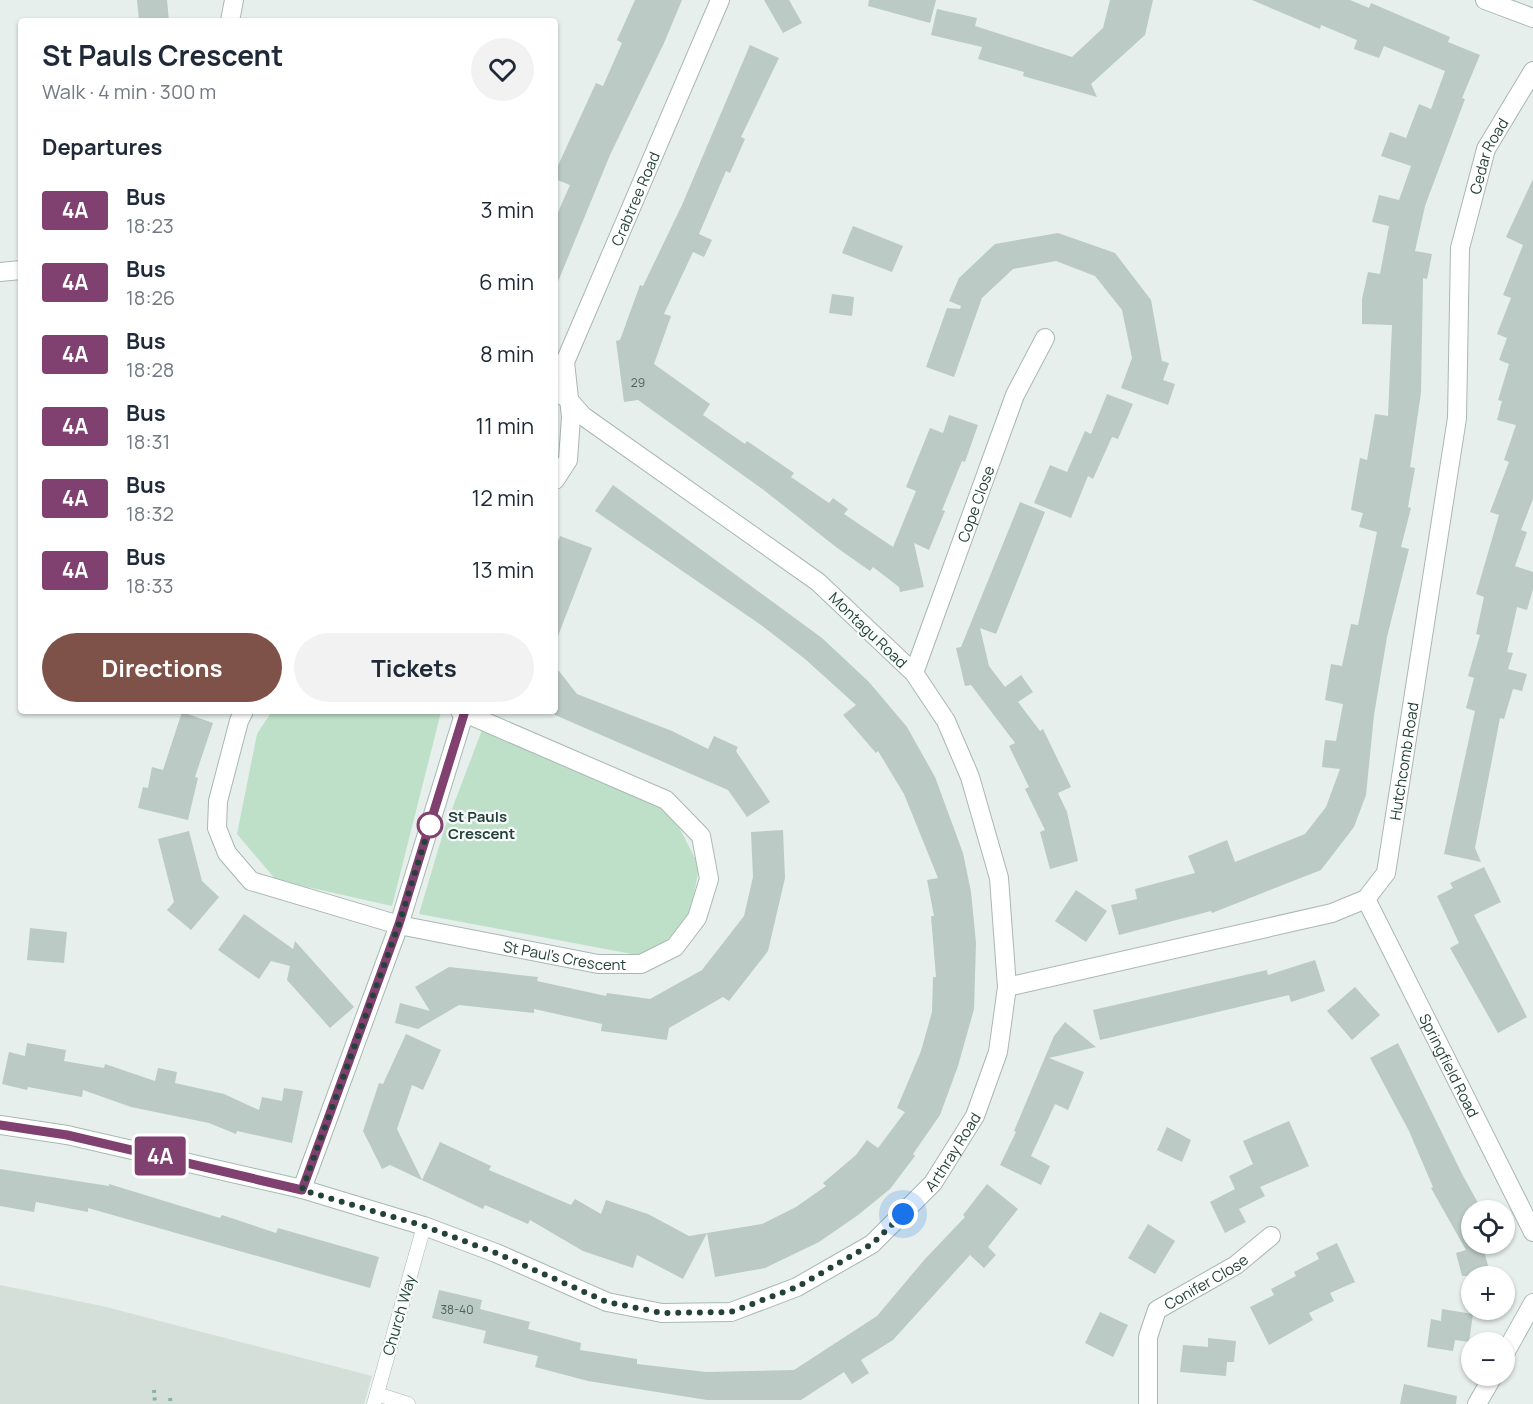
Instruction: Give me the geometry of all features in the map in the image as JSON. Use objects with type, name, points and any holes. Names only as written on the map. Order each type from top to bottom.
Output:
[{"type":"street","points":[[231,18],[234,0]]},
{"type":"street","name":"Crabtree Road","points":[[558,475],[568,460],[571,417],[561,395],[564,362],[720,0]]},
{"type":"street","points":[[1485,0],[1533,18]]},
{"type":"street","name":"Cedar Road","points":[[1460,248],[1486,149],[1533,71]]},
{"type":"street","name":"Hutchcomb Road","points":[[1366,899],[1386,873],[1457,418],[1460,248]]},
{"type":"street","points":[[0,272],[18,270]]},
{"type":"street","name":"Cope Close","points":[[914,673],[1015,395],[1045,338]]},
{"type":"street","name":"Montagu Road","points":[[561,395],[584,416],[818,582],[914,673],[946,721],[970,777],[999,878],[1007,987]]},
{"type":"street","name":"St Paul's Crescent","points":[[242,714],[218,801],[217,828],[227,853],[251,881],[399,924],[598,964],[642,964],[675,947],[697,918],[709,879],[701,836],[666,800],[470,714]]},
{"type":"street","points":[[302,1190],[399,924],[462,714]]},
{"type":"street","points":[[1007,987],[1332,913],[1366,899]]},
{"type":"street","name":"Springfield Road","points":[[1366,899],[1533,1232]]},
{"type":"street","name":"Arthray Road","points":[[0,1125],[67,1135],[302,1190],[424,1226],[496,1253],[607,1302],[662,1313],[731,1312],[797,1287],[872,1244],[933,1183],[975,1116],[998,1052],[1007,987]]},
{"type":"street","name":"Conifer Close","points":[[1148,1404],[1148,1337],[1157,1310],[1236,1265],[1271,1236]]},
{"type":"street","points":[[1515,1335],[1533,1303]]},
{"type":"street","points":[[1477,1404],[1487,1386]]},
{"type":"lane","name":"Church Way","points":[[375,1399],[424,1226]]},
{"type":"lane","points":[[375,1399],[408,1404]]},
{"type":"path","points":[[154,1390],[155,1404]]},
{"type":"shaded area","points":[[0,1285],[102,1306],[372,1376],[364,1404],[0,1404]]},
{"type":"green space","points":[[270,714],[440,714],[392,906],[276,880],[237,834],[257,734]]},
{"type":"green space","points":[[482,730],[668,806],[699,866],[690,919],[648,957],[419,914],[444,830]]},
{"type":"building","points":[[137,0],[167,0],[169,18],[139,18]]},
{"type":"building","points":[[635,0],[682,0],[610,155],[558,282],[558,212],[570,185],[558,180],[558,165],[596,83],[603,86],[622,43],[617,40]]},
{"type":"building","points":[[764,0],[789,0],[802,23],[783,33]]},
{"type":"building","points":[[869,0],[936,0],[930,23],[868,6]]},
{"type":"building","points":[[1110,0],[1153,0],[1145,35],[1091,84],[1097,97],[1023,76],[1024,72],[978,59],[982,47],[931,35],[937,9],[977,18],[975,26],[1072,57],[1103,28]]},
{"type":"building","points":[[1252,0],[1350,0],[1369,8],[1371,3],[1450,37],[1448,42],[1480,55],[1462,98],[1465,99],[1425,206],[1415,251],[1432,254],[1427,279],[1423,278],[1421,393],[1410,467],[1415,468],[1408,507],[1411,508],[1401,547],[1409,549],[1387,637],[1374,715],[1366,795],[1354,827],[1321,870],[1212,913],[1211,911],[1119,935],[1111,905],[1137,899],[1135,889],[1195,873],[1188,856],[1227,840],[1235,862],[1305,834],[1326,807],[1340,769],[1322,767],[1325,740],[1336,741],[1343,704],[1325,700],[1331,664],[1342,666],[1351,624],[1358,625],[1377,532],[1359,527],[1363,513],[1351,510],[1360,458],[1367,460],[1375,414],[1388,416],[1392,325],[1362,324],[1362,299],[1368,272],[1380,274],[1389,226],[1372,222],[1379,195],[1399,200],[1411,166],[1381,156],[1390,132],[1406,138],[1419,104],[1431,109],[1445,71],[1384,46],[1379,58],[1354,49],[1357,40],[1321,25],[1320,29]]},
{"type":"building","points":[[750,45],[779,58],[741,137],[745,139],[730,173],[726,171],[699,234],[712,240],[704,257],[693,252],[664,314],[671,316],[654,364],[710,404],[703,415],[745,444],[747,441],[794,473],[791,477],[829,503],[833,498],[848,509],[844,514],[893,547],[916,491],[906,487],[930,428],[943,433],[949,415],[978,425],[965,462],[962,461],[942,510],[945,511],[929,550],[914,543],[924,587],[900,592],[899,587],[873,567],[870,571],[836,547],[765,491],[638,400],[624,402],[616,341],[620,340],[640,285],[643,286],[682,205]]},
{"type":"building","points":[[1533,179],[1533,499],[1521,530],[1527,532],[1515,566],[1533,572],[1533,589],[1527,610],[1517,607],[1507,652],[1513,653],[1508,669],[1527,674],[1522,691],[1513,689],[1504,719],[1500,718],[1475,848],[1481,862],[1444,854],[1475,711],[1466,708],[1474,678],[1468,676],[1480,635],[1476,634],[1484,597],[1476,594],[1499,515],[1490,512],[1509,462],[1504,460],[1516,425],[1497,420],[1502,401],[1498,400],[1509,364],[1499,360],[1507,338],[1497,334],[1511,298],[1503,295],[1523,245],[1506,237]]},
{"type":"building","points":[[853,226],[903,246],[892,272],[842,253]]},
{"type":"building","points":[[1058,233],[1115,253],[1151,300],[1162,361],[1169,363],[1163,380],[1175,384],[1168,405],[1121,388],[1132,358],[1122,310],[1095,276],[1056,261],[1013,269],[982,298],[954,377],[926,367],[947,308],[960,309],[961,306],[949,301],[959,278],[995,244]]},
{"type":"building","points":[[832,294],[854,297],[852,316],[829,313]]},
{"type":"building","points":[[1107,394],[1133,404],[1118,439],[1112,437],[1093,479],[1088,476],[1071,518],[1034,503],[1050,465],[1067,472],[1085,431],[1091,434]]},
{"type":"building","points":[[613,485],[822,638],[869,682],[907,727],[935,777],[963,853],[971,892],[976,943],[974,1009],[958,1066],[940,1115],[913,1154],[915,1156],[890,1189],[819,1242],[765,1268],[715,1277],[707,1233],[762,1224],[796,1207],[826,1186],[823,1183],[856,1155],[867,1140],[878,1148],[905,1112],[897,1108],[921,1051],[932,1012],[933,977],[936,977],[931,916],[934,916],[927,880],[938,878],[904,794],[878,751],[876,753],[843,715],[856,705],[805,659],[761,625],[595,511]]},
{"type":"building","points":[[1020,502],[1045,512],[996,634],[980,628],[989,666],[1005,687],[1021,675],[1033,692],[1018,702],[1040,731],[1043,729],[1071,787],[1058,793],[1067,812],[1078,861],[1050,869],[1040,832],[1045,830],[1025,789],[1029,787],[1009,746],[1015,743],[971,685],[965,686],[956,648],[961,647]]},
{"type":"building","points":[[560,536],[592,548],[558,636],[558,541]]},
{"type":"building","points":[[558,670],[577,694],[672,731],[708,749],[714,736],[738,747],[736,751],[770,802],[747,817],[728,790],[555,715],[558,714]]},
{"type":"building","points":[[181,714],[213,723],[195,777],[198,778],[188,820],[138,808],[143,787],[148,788],[152,767],[163,770]]},
{"type":"building","points":[[783,830],[785,878],[768,951],[729,1001],[723,997],[669,1028],[667,1040],[601,1031],[602,1024],[534,1009],[534,1013],[459,1005],[418,1029],[395,1023],[400,1003],[430,1011],[415,987],[449,967],[538,977],[537,981],[606,996],[607,993],[650,999],[702,970],[744,916],[753,877],[751,832]]},
{"type":"building","points":[[189,831],[202,881],[219,897],[191,930],[167,910],[174,902],[158,839]]},
{"type":"building","points":[[1484,867],[1501,902],[1474,915],[1527,1017],[1498,1033],[1450,948],[1459,943],[1437,896],[1453,888],[1450,883]]},
{"type":"building","points":[[1076,890],[1107,911],[1086,942],[1055,921]]},
{"type":"building","points":[[244,914],[293,949],[295,941],[354,1007],[330,1028],[287,980],[290,966],[271,961],[259,979],[218,950]]},
{"type":"building","points":[[30,928],[67,932],[64,963],[27,960]]},
{"type":"building","points":[[1315,960],[1325,991],[1291,1002],[1289,995],[1100,1040],[1093,1010],[1267,970],[1268,975]]},
{"type":"building","points":[[1355,987],[1380,1015],[1352,1040],[1327,1011]]},
{"type":"building","points":[[1065,1022],[1096,1047],[1049,1058],[1084,1072],[1068,1110],[1055,1104],[1031,1156],[1050,1166],[1041,1185],[1000,1165],[1016,1132],[1014,1131],[1054,1036]]},
{"type":"building","points":[[406,1034],[441,1050],[423,1090],[412,1085],[397,1129],[422,1180],[440,1142],[491,1166],[489,1170],[571,1205],[575,1199],[601,1214],[606,1200],[648,1214],[689,1236],[707,1233],[683,1279],[637,1255],[633,1268],[583,1251],[530,1220],[528,1224],[485,1205],[483,1209],[390,1165],[382,1169],[363,1131],[379,1083],[383,1084]]},
{"type":"building","points":[[27,1043],[66,1050],[64,1061],[104,1068],[105,1064],[155,1081],[158,1068],[177,1072],[175,1083],[224,1094],[259,1110],[262,1097],[282,1101],[284,1088],[303,1091],[292,1143],[237,1131],[236,1134],[209,1123],[131,1107],[83,1090],[82,1097],[28,1087],[27,1090],[2,1084],[9,1052],[25,1056]]},
{"type":"building","points":[[1398,1043],[1476,1200],[1461,1200],[1461,1241],[1431,1188],[1433,1187],[1409,1131],[1370,1058]]},
{"type":"building","points":[[1289,1121],[1309,1166],[1260,1187],[1265,1196],[1239,1209],[1246,1222],[1225,1233],[1210,1202],[1235,1189],[1229,1176],[1253,1164],[1243,1141]]},
{"type":"building","points":[[1167,1127],[1191,1140],[1182,1162],[1157,1150]]},
{"type":"building","points":[[0,1169],[109,1186],[109,1184],[220,1218],[222,1215],[276,1233],[278,1228],[379,1257],[370,1288],[88,1208],[88,1212],[36,1202],[34,1212],[0,1206]]},
{"type":"building","points":[[987,1184],[1018,1209],[988,1247],[996,1255],[984,1268],[970,1255],[893,1340],[861,1360],[869,1373],[852,1384],[844,1372],[801,1400],[707,1400],[588,1381],[535,1367],[538,1356],[483,1343],[486,1331],[432,1318],[439,1290],[482,1300],[480,1309],[530,1322],[528,1329],[581,1343],[580,1350],[637,1359],[637,1364],[706,1372],[794,1370],[877,1316],[925,1259],[965,1217],[963,1215]]},
{"type":"building","points":[[1148,1224],[1175,1241],[1155,1274],[1128,1258]]},
{"type":"building","points":[[1337,1243],[1355,1282],[1330,1293],[1334,1301],[1309,1313],[1313,1320],[1269,1345],[1250,1307],[1274,1295],[1271,1289],[1296,1276],[1294,1272],[1319,1259],[1316,1253]]},
{"type":"building","points":[[1456,1253],[1485,1254],[1488,1266],[1461,1266],[1461,1272]]},
{"type":"building","points":[[1442,1309],[1461,1312],[1461,1320],[1472,1320],[1470,1332],[1461,1332],[1461,1341],[1455,1340],[1453,1351],[1427,1347],[1431,1319],[1441,1321]]},
{"type":"building","points":[[1100,1312],[1128,1325],[1113,1357],[1085,1343]]},
{"type":"building","points":[[1208,1338],[1236,1341],[1234,1362],[1227,1362],[1226,1376],[1180,1372],[1183,1345],[1208,1347]]},
{"type":"building","points":[[1404,1384],[1457,1396],[1456,1404],[1400,1404]]},
{"type":"bus line","name":"4A","points":[[0,1125],[67,1135],[302,1190],[399,924],[464,714]]},
{"type":"place","name":"St Pauls Crescent","points":[[430,825]]},
{"type":"route","points":[[430,825],[432,818],[399,924],[302,1190],[424,1226],[496,1253],[607,1302],[662,1313],[731,1312],[797,1287],[872,1244],[903,1214]]}]
